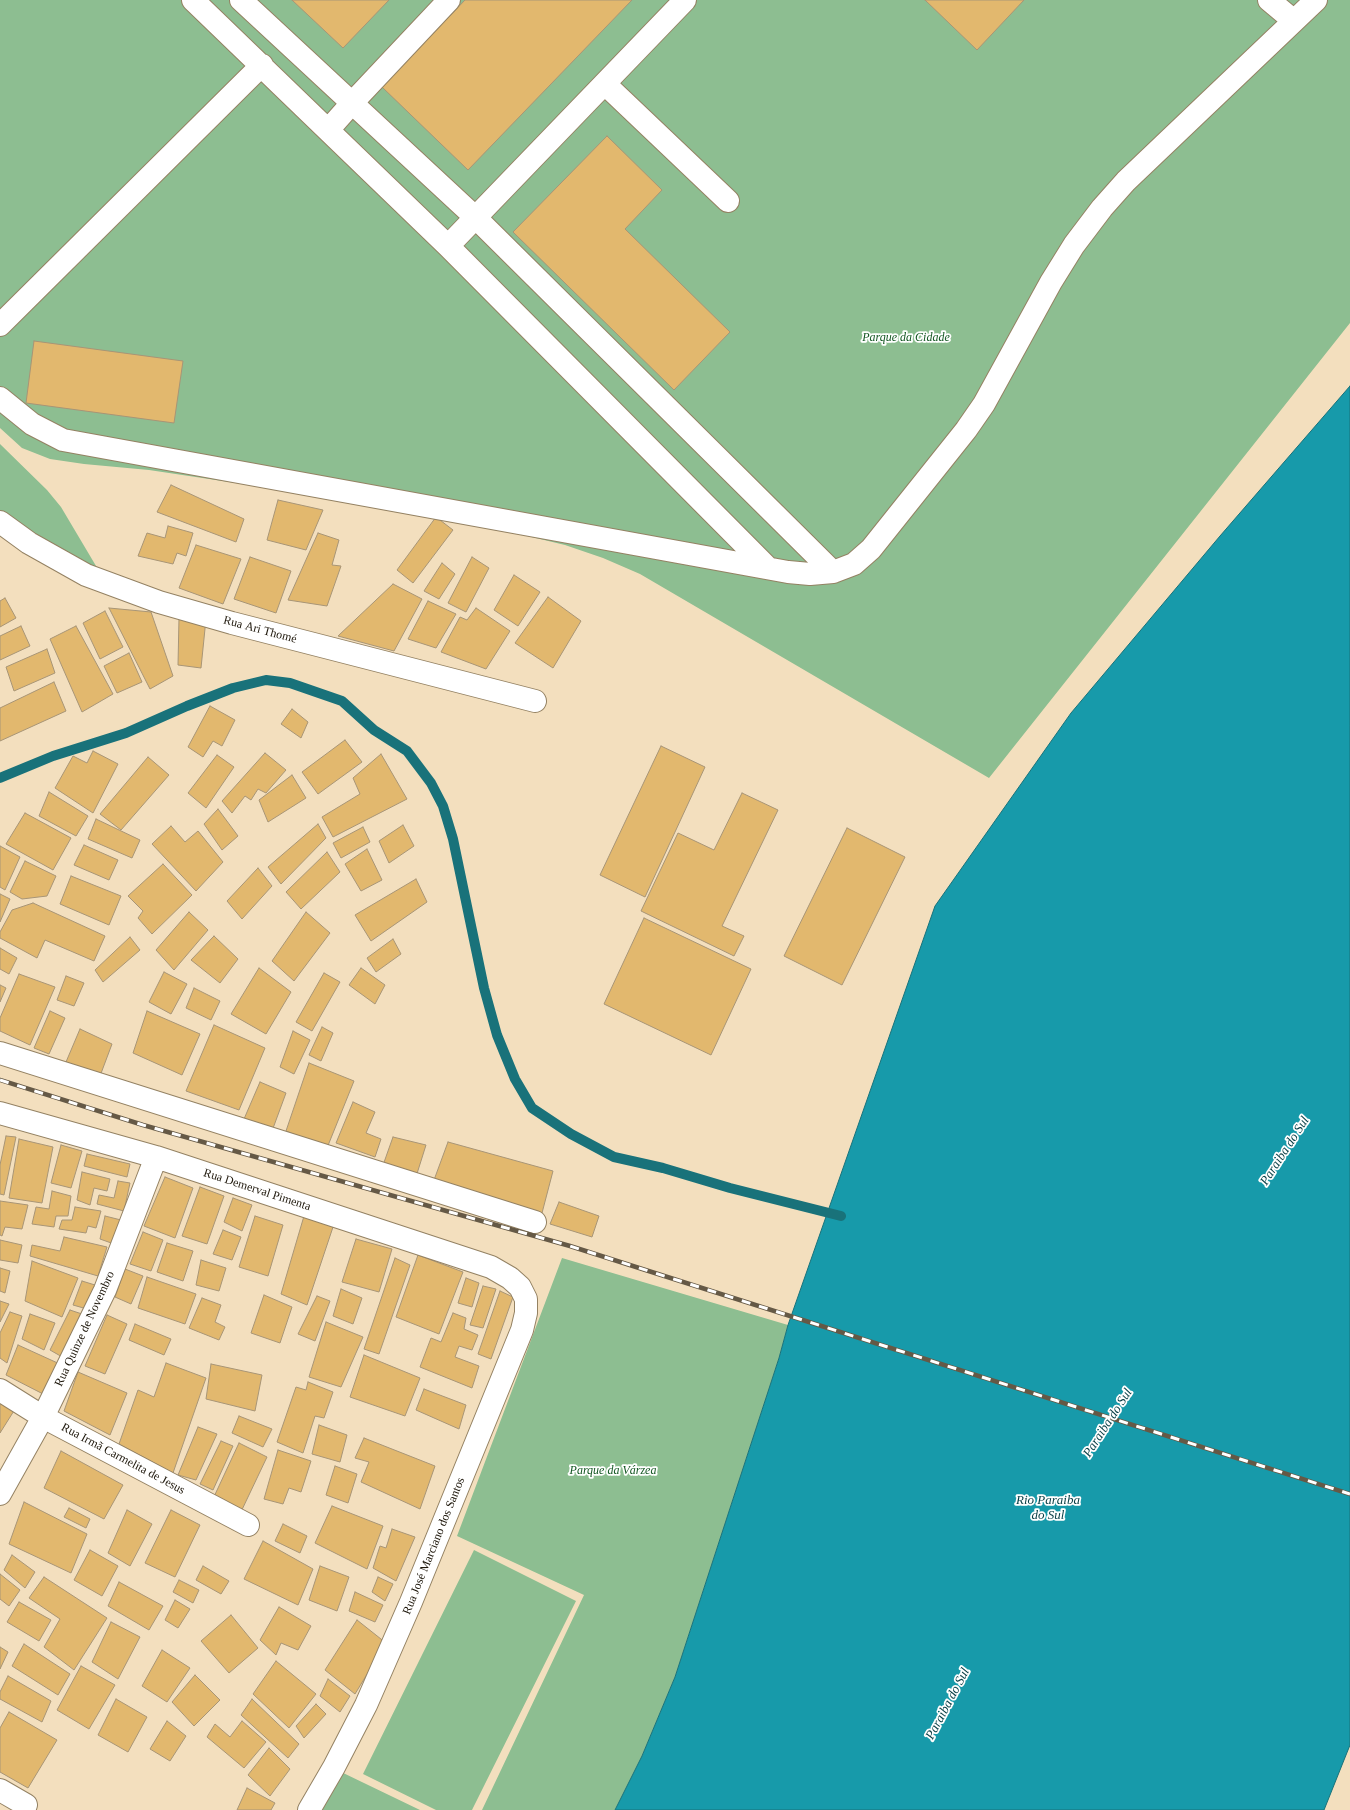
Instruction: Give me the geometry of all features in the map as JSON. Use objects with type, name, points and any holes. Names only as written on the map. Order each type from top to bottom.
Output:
[{"type":"street","points":[[194,0],[329,129],[448,246],[768,568]]},
{"type":"street","points":[[241,0],[476,218],[833,572]]},
{"type":"street","points":[[329,129],[449,0]]},
{"type":"street","points":[[448,246],[685,0]]},
{"type":"street","points":[[1269,0],[1294,21]]},
{"type":"street","points":[[0,398],[32,424],[63,440],[788,572],[810,574],[833,572],[854,564],[872,549],[966,430],[984,404],[1051,282],[1074,245],[1102,208],[1126,181],[1316,0]]},
{"type":"street","points":[[0,325],[262,65]]},
{"type":"street","points":[[605,84],[728,201]]},
{"type":"street","name":"Rua Ari Thomé","points":[[0,522],[29,543],[86,575],[159,602],[232,623],[535,701]]},
{"type":"street","points":[[0,1053],[535,1222]]},
{"type":"street","name":"Rua Demerval Pimenta","points":[[0,1113],[156,1157],[491,1267],[510,1278]]},
{"type":"street","name":"Rua Quinze de Novembro","points":[[0,1494],[43,1417],[105,1290],[156,1157]]},
{"type":"street","name":"Rua José Marciano dos Santos","points":[[309,1810],[334,1767],[366,1705],[411,1602],[522,1330],[526,1313],[526,1299],[520,1287],[510,1278]]},
{"type":"street","name":"Rua Irmã Carmelita de Jesus","points":[[0,1390],[43,1417],[248,1525]]},
{"type":"street","points":[[0,1790],[26,1805]]},
{"type":"green space","name":"Parque da Cidade","points":[[0,0],[1350,0],[1350,323],[989,778],[640,574],[603,558],[565,545],[423,511],[149,470],[84,464],[50,459],[22,448],[0,428]]},
{"type":"green space","points":[[0,444],[47,490],[61,507],[99,571],[0,515]]},
{"type":"green space","name":"Parque da Várzea","points":[[562,1258],[788,1325],[779,1358],[675,1677],[642,1756],[615,1810],[482,1810],[584,1595],[457,1536]]},
{"type":"green space","points":[[474,1550],[576,1601],[472,1810],[436,1810],[363,1774]]},
{"type":"green space","points":[[337,1770],[420,1810],[313,1810]]},
{"type":"water","name":"Rio Paraiba do Sul","points":[[1350,386],[1350,1745],[1324,1810],[615,1810],[642,1756],[675,1677],[779,1358],[788,1325],[935,906],[1071,713],[1220,536]]},
{"type":"building","points":[[292,0],[389,0],[343,48]]},
{"type":"building","points":[[465,0],[632,0],[468,170],[382,87]]},
{"type":"building","points":[[925,0],[1024,0],[977,50]]},
{"type":"building","points":[[607,136],[662,190],[625,229],[730,332],[674,390],[513,232]]},
{"type":"building","points":[[34,341],[183,361],[174,423],[26,403]]},
{"type":"building","points":[[171,485],[244,519],[236,542],[157,512]]},
{"type":"building","points":[[278,500],[323,510],[306,550],[267,540]]},
{"type":"building","points":[[436,517],[453,530],[413,583],[397,570]]},
{"type":"building","points":[[168,526],[193,533],[186,556],[177,553],[173,564],[138,556],[147,533],[165,538]]},
{"type":"building","points":[[318,533],[339,540],[332,565],[341,566],[327,606],[288,600]]},
{"type":"building","points":[[196,545],[241,559],[223,604],[179,588]]},
{"type":"building","points":[[250,557],[291,571],[276,613],[234,599]]},
{"type":"building","points":[[472,557],[489,568],[466,612],[448,603]]},
{"type":"building","points":[[442,563],[455,574],[439,599],[424,591]]},
{"type":"building","points":[[514,575],[540,592],[518,626],[494,610]]},
{"type":"building","points":[[393,584],[422,599],[394,651],[338,636]]},
{"type":"building","points":[[548,597],[581,621],[553,668],[515,643]]},
{"type":"building","points":[[5,598],[16,618],[0,627],[0,601]]},
{"type":"building","points":[[428,601],[456,614],[436,648],[408,639]]},
{"type":"building","points":[[109,608],[151,612],[173,676],[150,689]]},
{"type":"building","points":[[476,608],[510,631],[486,669],[441,652],[460,617],[467,620]]},
{"type":"building","points":[[105,611],[123,647],[100,659],[83,623]]},
{"type":"building","points":[[179,618],[206,619],[201,668],[178,665]]},
{"type":"building","points":[[21,626],[30,646],[0,660],[0,636]]},
{"type":"building","points":[[76,626],[113,694],[82,712],[50,639]]},
{"type":"building","points":[[47,649],[55,673],[14,691],[6,667]]},
{"type":"building","points":[[129,653],[142,682],[117,693],[104,666]]},
{"type":"building","points":[[54,682],[66,711],[0,741],[0,708]]},
{"type":"building","points":[[210,706],[235,720],[222,746],[213,741],[203,757],[188,747]]},
{"type":"building","points":[[292,709],[308,722],[301,738],[281,724]]},
{"type":"building","points":[[345,740],[362,762],[318,794],[302,772]]},
{"type":"building","points":[[661,746],[705,767],[645,897],[600,875]]},
{"type":"building","points":[[93,751],[118,764],[93,813],[55,788],[73,756],[87,763]]},
{"type":"building","points":[[265,753],[286,770],[266,793],[258,789],[251,800],[245,796],[232,813],[222,801]]},
{"type":"building","points":[[381,754],[407,799],[333,837],[322,817],[360,794],[353,778]]},
{"type":"building","points":[[217,755],[234,767],[206,808],[188,793]]},
{"type":"building","points":[[148,757],[169,775],[121,830],[100,814]]},
{"type":"building","points":[[292,775],[306,798],[268,822],[259,800]]},
{"type":"building","points":[[49,792],[88,816],[76,836],[39,816]]},
{"type":"building","points":[[742,793],[778,810],[722,926],[744,936],[734,956],[641,911],[678,833],[714,850]]},
{"type":"building","points":[[218,809],[238,836],[222,850],[204,824]]},
{"type":"building","points":[[25,813],[71,838],[53,870],[6,844]]},
{"type":"building","points":[[96,819],[140,840],[132,858],[88,839]]},
{"type":"building","points":[[318,824],[326,838],[281,884],[268,867]]},
{"type":"building","points":[[403,825],[414,846],[389,863],[379,841]]},
{"type":"building","points":[[171,826],[185,842],[198,831],[223,862],[196,891],[152,844]]},
{"type":"building","points":[[363,827],[370,842],[341,858],[333,843]]},
{"type":"building","points":[[847,828],[905,857],[842,985],[784,956]]},
{"type":"building","points":[[84,845],[118,860],[109,880],[74,865]]},
{"type":"building","points":[[0,846],[20,857],[5,890],[0,887]]},
{"type":"building","points":[[367,849],[382,880],[361,891],[345,864]]},
{"type":"building","points":[[327,852],[340,872],[301,909],[286,892]]},
{"type":"building","points":[[25,861],[56,876],[47,896],[22,899],[10,892]]},
{"type":"building","points":[[163,864],[192,895],[152,934],[138,918],[143,911],[128,896]]},
{"type":"building","points":[[258,868],[272,886],[242,919],[227,901]]},
{"type":"building","points":[[71,876],[121,896],[109,925],[60,904]]},
{"type":"building","points":[[416,879],[427,902],[371,941],[355,915]]},
{"type":"building","points":[[0,894],[10,899],[0,922]]},
{"type":"building","points":[[33,903],[105,936],[94,961],[45,940],[37,958],[0,938],[0,932],[12,910]]},
{"type":"building","points":[[189,912],[208,930],[174,970],[156,950]]},
{"type":"building","points":[[306,912],[330,933],[294,981],[272,961]]},
{"type":"building","points":[[644,918],[751,969],[711,1055],[604,1004]]},
{"type":"building","points":[[214,936],[238,959],[220,983],[191,960]]},
{"type":"building","points":[[130,937],[140,950],[103,982],[95,970]]},
{"type":"building","points":[[393,939],[401,954],[376,972],[367,958]]},
{"type":"building","points":[[0,948],[17,958],[9,974],[0,969]]},
{"type":"building","points":[[259,968],[291,992],[266,1034],[231,1014]]},
{"type":"building","points":[[361,968],[385,985],[375,1004],[349,985]]},
{"type":"building","points":[[164,972],[187,984],[171,1014],[149,1002]]},
{"type":"building","points":[[324,973],[340,982],[312,1031],[296,1022]]},
{"type":"building","points":[[19,974],[55,987],[30,1045],[0,1031],[0,1018]]},
{"type":"building","points":[[66,976],[84,983],[74,1006],[57,1000]]},
{"type":"building","points":[[0,985],[6,988],[0,1002]]},
{"type":"building","points":[[194,988],[220,1001],[211,1020],[186,1008]]},
{"type":"building","points":[[50,1011],[65,1018],[49,1054],[34,1048]]},
{"type":"building","points":[[147,1011],[200,1034],[182,1075],[133,1053]]},
{"type":"building","points":[[214,1025],[265,1048],[239,1110],[186,1091]]},
{"type":"building","points":[[322,1027],[333,1033],[321,1061],[309,1055]]},
{"type":"building","points":[[80,1029],[112,1044],[100,1076],[66,1062]]},
{"type":"building","points":[[293,1031],[310,1040],[294,1074],[280,1067]]},
{"type":"building","points":[[309,1063],[354,1081],[327,1148],[286,1131]]},
{"type":"building","points":[[260,1082],[286,1093],[272,1131],[244,1119]]},
{"type":"building","points":[[353,1102],[375,1112],[366,1133],[381,1139],[375,1157],[336,1143]]},
{"type":"building","points":[[6,1136],[16,1137],[4,1195],[0,1194],[0,1165]]},
{"type":"building","points":[[393,1137],[426,1145],[415,1180],[382,1168]]},
{"type":"building","points":[[19,1139],[53,1147],[42,1203],[9,1198]]},
{"type":"building","points":[[448,1142],[553,1171],[542,1213],[434,1180]]},
{"type":"building","points":[[61,1145],[82,1151],[71,1188],[51,1183]]},
{"type":"building","points":[[87,1154],[130,1164],[127,1177],[84,1166]]},
{"type":"building","points":[[82,1172],[110,1179],[107,1191],[94,1188],[90,1205],[77,1200]]},
{"type":"building","points":[[165,1177],[193,1188],[175,1238],[144,1226]]},
{"type":"building","points":[[118,1181],[130,1183],[124,1211],[97,1204],[99,1195],[114,1198]]},
{"type":"building","points":[[200,1187],[224,1196],[207,1244],[182,1236]]},
{"type":"building","points":[[52,1191],[71,1196],[68,1216],[56,1216],[54,1227],[32,1224],[36,1207],[49,1209]]},
{"type":"building","points":[[233,1198],[252,1205],[242,1231],[224,1222]]},
{"type":"building","points":[[0,1201],[28,1205],[22,1229],[5,1227],[2,1236],[0,1235]]},
{"type":"building","points":[[559,1202],[599,1216],[592,1237],[550,1224]]},
{"type":"building","points":[[75,1207],[101,1211],[96,1228],[88,1226],[86,1233],[59,1229],[62,1220],[72,1220]]},
{"type":"building","points":[[105,1216],[121,1220],[114,1244],[100,1239]]},
{"type":"building","points":[[255,1216],[283,1225],[268,1276],[239,1267]]},
{"type":"building","points":[[304,1216],[333,1227],[307,1305],[281,1294]]},
{"type":"building","points":[[223,1230],[241,1237],[232,1260],[213,1254]]},
{"type":"building","points":[[143,1232],[163,1240],[151,1271],[130,1264]]},
{"type":"building","points":[[64,1237],[107,1247],[98,1276],[30,1256],[32,1245],[60,1251]]},
{"type":"building","points":[[356,1239],[392,1249],[379,1292],[342,1282]]},
{"type":"building","points":[[0,1240],[22,1245],[18,1263],[0,1260]]},
{"type":"building","points":[[167,1243],[193,1251],[183,1281],[157,1272]]},
{"type":"building","points":[[418,1255],[463,1272],[439,1334],[396,1317]]},
{"type":"building","points":[[395,1258],[410,1265],[379,1354],[364,1349]]},
{"type":"building","points":[[201,1260],[226,1268],[219,1291],[196,1285]]},
{"type":"building","points":[[32,1261],[78,1278],[62,1317],[25,1301]]},
{"type":"building","points":[[0,1268],[10,1271],[5,1293],[0,1291]]},
{"type":"building","points":[[125,1269],[143,1276],[131,1304],[115,1297]]},
{"type":"building","points":[[147,1277],[196,1294],[185,1324],[138,1308]]},
{"type":"building","points":[[466,1278],[479,1283],[472,1307],[458,1303]]},
{"type":"building","points":[[82,1281],[95,1285],[87,1309],[73,1305]]},
{"type":"building","points":[[483,1286],[496,1289],[483,1328],[470,1325]]},
{"type":"building","points":[[341,1289],[362,1298],[353,1324],[333,1316]]},
{"type":"building","points":[[500,1291],[513,1297],[491,1359],[478,1354]]},
{"type":"building","points":[[264,1295],[292,1307],[280,1343],[251,1333]]},
{"type":"building","points":[[317,1296],[330,1301],[315,1341],[298,1334]]},
{"type":"building","points":[[202,1298],[221,1305],[215,1322],[225,1327],[219,1340],[189,1328]]},
{"type":"building","points":[[0,1301],[9,1304],[0,1322]]},
{"type":"building","points":[[70,1310],[85,1315],[64,1358],[50,1350]]},
{"type":"building","points":[[10,1312],[22,1316],[7,1363],[0,1358],[0,1333]]},
{"type":"building","points":[[453,1313],[466,1318],[464,1329],[478,1335],[472,1350],[459,1346],[455,1357],[479,1366],[472,1388],[420,1367],[431,1338],[441,1342]]},
{"type":"building","points":[[30,1314],[55,1323],[44,1350],[22,1339]]},
{"type":"building","points":[[107,1315],[127,1324],[105,1374],[85,1366]]},
{"type":"building","points":[[326,1322],[363,1337],[341,1387],[309,1377]]},
{"type":"building","points":[[135,1324],[171,1339],[164,1355],[129,1340]]},
{"type":"building","points":[[18,1345],[62,1365],[47,1396],[6,1375]]},
{"type":"building","points":[[364,1355],[420,1378],[405,1416],[350,1397]]},
{"type":"building","points":[[166,1363],[206,1378],[173,1473],[119,1444],[138,1390],[154,1397]]},
{"type":"building","points":[[211,1364],[262,1375],[255,1411],[206,1399]]},
{"type":"building","points":[[78,1372],[127,1393],[110,1435],[64,1411]]},
{"type":"building","points":[[308,1382],[333,1392],[324,1418],[315,1416],[303,1453],[277,1442],[296,1387],[306,1390]]},
{"type":"building","points":[[424,1389],[466,1405],[459,1429],[416,1410]]},
{"type":"building","points":[[0,1395],[17,1406],[0,1433]]},
{"type":"building","points":[[239,1416],[272,1429],[263,1447],[232,1433]]},
{"type":"building","points":[[319,1425],[347,1435],[340,1462],[312,1454]]},
{"type":"building","points":[[198,1427],[217,1434],[196,1480],[178,1475]]},
{"type":"building","points":[[364,1438],[435,1466],[420,1509],[361,1482],[369,1462],[355,1458]]},
{"type":"building","points":[[221,1441],[233,1446],[213,1490],[200,1484]]},
{"type":"building","points":[[239,1443],[267,1457],[239,1516],[212,1501]]},
{"type":"building","points":[[278,1450],[311,1461],[301,1492],[289,1488],[283,1504],[264,1499]]},
{"type":"building","points":[[61,1451],[123,1485],[104,1519],[44,1488]]},
{"type":"building","points":[[335,1466],[357,1474],[348,1503],[326,1495]]},
{"type":"building","points":[[24,1502],[87,1534],[71,1573],[9,1544]]},
{"type":"building","points":[[332,1506],[383,1526],[367,1569],[315,1543]]},
{"type":"building","points":[[69,1508],[90,1519],[86,1528],[64,1517]]},
{"type":"building","points":[[127,1510],[152,1524],[130,1566],[108,1553]]},
{"type":"building","points":[[171,1510],[200,1525],[175,1577],[145,1563]]},
{"type":"building","points":[[283,1524],[307,1536],[300,1553],[275,1541]]},
{"type":"building","points":[[392,1529],[415,1537],[396,1581],[373,1568],[380,1546],[386,1548]]},
{"type":"building","points":[[263,1541],[313,1569],[298,1605],[244,1579]]},
{"type":"building","points":[[90,1550],[118,1566],[102,1596],[74,1580]]},
{"type":"building","points":[[12,1555],[35,1572],[25,1588],[4,1570]]},
{"type":"building","points":[[203,1566],[229,1581],[221,1594],[196,1580]]},
{"type":"building","points":[[320,1566],[349,1577],[337,1611],[309,1600]]},
{"type":"building","points":[[0,1574],[20,1590],[9,1606],[0,1599]]},
{"type":"building","points":[[44,1577],[107,1618],[74,1670],[44,1647],[60,1619],[29,1598]]},
{"type":"building","points":[[378,1577],[393,1584],[385,1601],[372,1592]]},
{"type":"building","points":[[179,1580],[199,1590],[193,1603],[173,1592]]},
{"type":"building","points":[[119,1582],[163,1606],[149,1630],[108,1606]]},
{"type":"building","points":[[355,1592],[383,1605],[375,1622],[349,1611]]},
{"type":"building","points":[[175,1600],[190,1609],[178,1628],[165,1620]]},
{"type":"building","points":[[19,1602],[51,1620],[39,1641],[7,1622]]},
{"type":"building","points":[[279,1607],[311,1626],[298,1650],[281,1643],[276,1655],[260,1640]]},
{"type":"building","points":[[231,1615],[258,1648],[229,1673],[201,1641]]},
{"type":"building","points":[[357,1620],[386,1643],[355,1694],[325,1670]]},
{"type":"building","points":[[111,1622],[140,1637],[118,1679],[92,1662]]},
{"type":"building","points":[[24,1644],[70,1674],[58,1695],[12,1666]]},
{"type":"building","points":[[0,1647],[8,1652],[0,1669]]},
{"type":"building","points":[[162,1650],[190,1668],[167,1702],[142,1686]]},
{"type":"building","points":[[276,1661],[316,1694],[289,1728],[253,1694]]},
{"type":"building","points":[[81,1666],[115,1685],[89,1729],[57,1710]]},
{"type":"building","points":[[195,1675],[220,1700],[194,1726],[172,1702]]},
{"type":"building","points":[[8,1676],[51,1701],[42,1722],[0,1699],[0,1692]]},
{"type":"building","points":[[328,1679],[350,1696],[340,1712],[320,1696]]},
{"type":"building","points":[[116,1699],[147,1717],[128,1752],[98,1735]]},
{"type":"building","points":[[252,1699],[299,1744],[288,1758],[241,1715]]},
{"type":"building","points":[[316,1704],[326,1714],[304,1738],[296,1726]]},
{"type":"building","points":[[9,1712],[57,1740],[28,1788],[0,1772],[0,1728]]},
{"type":"building","points":[[167,1721],[186,1736],[170,1761],[150,1749]]},
{"type":"building","points":[[242,1721],[266,1742],[244,1768],[207,1737],[215,1724],[230,1737]]},
{"type":"building","points":[[269,1748],[290,1769],[270,1796],[248,1775]]},
{"type":"building","points":[[247,1788],[275,1803],[271,1810],[237,1810]]},
{"type":"waterway","points":[[0,778],[53,756],[126,733],[187,706],[233,688],[266,680],[290,683],[342,701],[374,730],[407,751],[431,783],[443,806],[453,839],[484,988],[497,1035],[515,1079],[532,1108],[571,1134],[614,1157],[663,1168],[730,1188],[841,1216]]},
{"type":"railway","points":[[0,1080],[143,1125],[570,1246],[1350,1494]]},
{"type":"water label","name":"Paraiba do Sul","points":[[1285,1151]]},
{"type":"water label","name":"Paraiba do Sul","points":[[1108,1423]]},
{"type":"water label","name":"Paraiba do Sul","points":[[948,1704]]}]
